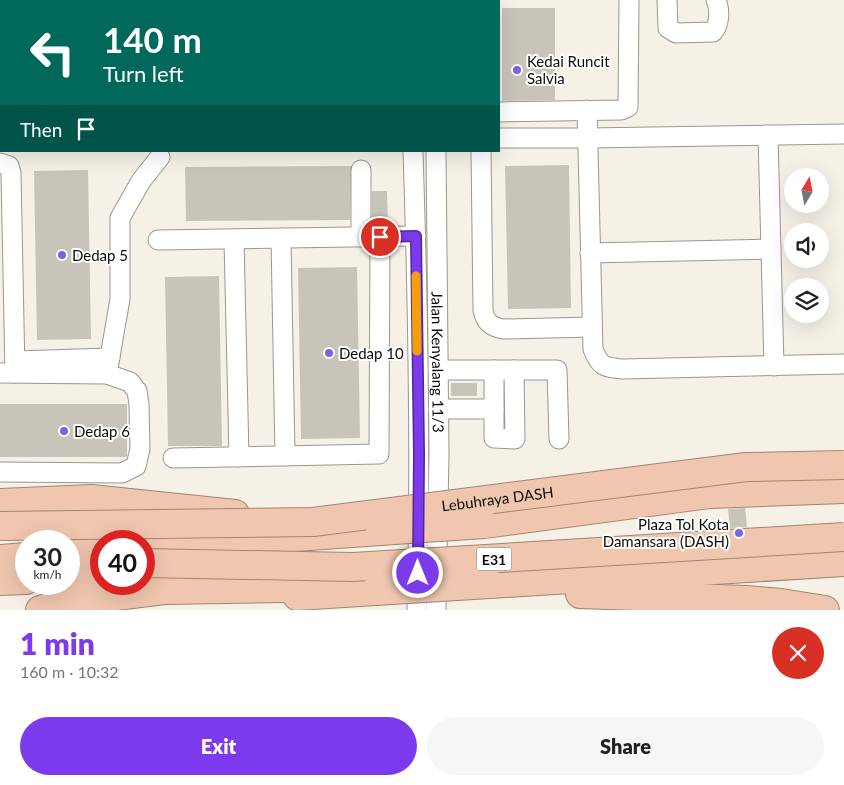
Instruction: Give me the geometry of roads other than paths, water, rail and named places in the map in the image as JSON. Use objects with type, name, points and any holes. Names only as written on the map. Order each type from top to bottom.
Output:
[{"type":"highway","name":"Lebuhraya DASH","points":[[0,526],[313,522],[746,467],[844,465]]},
{"type":"highway","points":[[155,547],[484,524],[710,494],[844,490]]},
{"type":"highway","points":[[0,503],[91,499],[313,522]]},
{"type":"highway","points":[[155,575],[485,557],[844,528]]},
{"type":"highway","name":"E31","points":[[155,563],[363,565],[844,537]]},
{"type":"highway","points":[[0,559],[15,558]]},
{"type":"highway","points":[[82,610],[844,562]]},
{"type":"highway","points":[[0,563],[15,563]]},
{"type":"highway","points":[[40,610],[62,604],[164,590],[286,588],[363,565]]},
{"type":"highway","points":[[0,581],[15,580]]},
{"type":"highway","points":[[539,581],[561,590],[585,595],[746,600],[825,610]]},
{"type":"street","points":[[500,112],[621,110],[628,107],[629,0]]},
{"type":"street","points":[[667,0],[668,28],[676,33],[713,32],[718,24],[718,5],[716,0]]},
{"type":"street","points":[[587,110],[592,349],[598,361],[608,368],[622,369],[844,364]]},
{"type":"street","points":[[611,110],[614,138]]},
{"type":"street","points":[[500,138],[844,134]]},
{"type":"street","points":[[768,135],[774,366]]},
{"type":"street","name":"Jalan Kenyalang 11/3","points":[[413,152],[419,454],[427,573]]},
{"type":"street","name":"Jalan Kenyalang 11/3","points":[[427,573],[438,409],[436,152]]},
{"type":"street","points":[[480,152],[482,310],[484,317],[493,327],[503,329],[592,328]]},
{"type":"street","points":[[108,366],[120,299],[120,218],[141,181],[160,157]]},
{"type":"street","points":[[0,163],[9,166],[11,173],[6,261],[10,369],[108,366],[130,382],[137,391],[140,449],[136,466],[122,474],[0,472]]},
{"type":"street","points":[[173,458],[379,454],[370,237],[361,170]]},
{"type":"street","points":[[158,240],[416,236]]},
{"type":"street","points":[[280,238],[285,456]]},
{"type":"street","points":[[234,239],[239,457]]},
{"type":"street","points":[[590,253],[771,249]]},
{"type":"street","points":[[416,273],[436,272]]},
{"type":"street","points":[[438,370],[557,370],[559,439]]},
{"type":"street","points":[[494,370],[494,438],[515,439],[514,370]]},
{"type":"street","points":[[438,409],[494,409]]},
{"type":"street","points":[[417,610],[427,573]]},
{"type":"street","points":[[427,573],[436,610]]},
{"type":"place","name":"Kedai Runcit Salvia","points":[[517,70]]},
{"type":"place","name":"Dedap 5","points":[[62,255]]},
{"type":"place","name":"Dedap 10","points":[[329,353]]},
{"type":"place","name":"Dedap 6","points":[[64,431]]},
{"type":"place","name":"Plaza Tol Kota Damansara (DASH)","points":[[739,533]]}]
